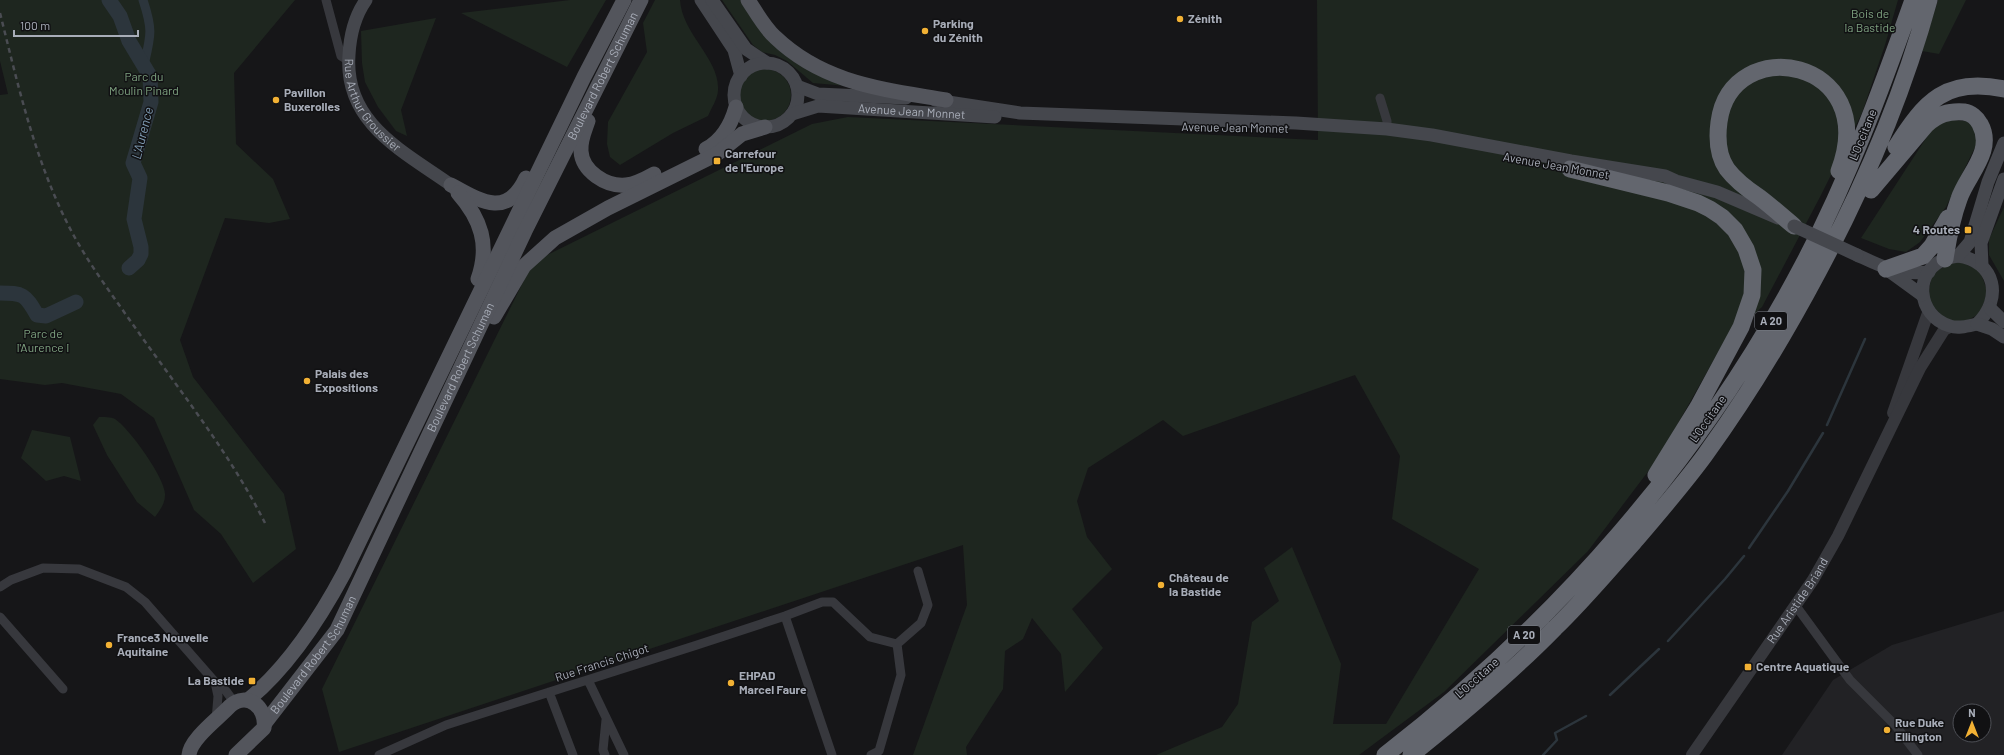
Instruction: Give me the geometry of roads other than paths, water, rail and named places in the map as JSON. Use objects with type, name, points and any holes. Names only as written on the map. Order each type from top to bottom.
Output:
[{"type":"highway","name":"L'Occitane","points":[[1385,755],[1481,676],[1542,618],[1629,523],[1674,467],[1736,378],[1803,266],[1830,212],[1857,152],[1912,0]]},
{"type":"highway","name":"L'Occitane","points":[[1411,755],[1487,692],[1555,629],[1594,588],[1664,507],[1704,456],[1748,393],[1779,344],[1852,205],[1893,108],[1919,36],[1929,0]]},
{"type":"highway","points":[[1794,226],[1741,184],[1727,168],[1721,156],[1717,134],[1720,110],[1727,96],[1738,84],[1754,74],[1776,67],[1798,68],[1818,78],[1830,89],[1843,108],[1848,134],[1843,160],[1834,184],[1830,212]]},
{"type":"highway","points":[[1827,255],[1871,190],[1917,115],[1935,98],[1959,88],[1984,85],[2004,89]]},
{"type":"highway","points":[[1871,190],[1926,125],[1936,116],[1951,111],[1968,112],[1978,120],[1985,133],[1984,148],[1959,198],[1932,246],[1922,256],[1886,269]]},
{"type":"highway","points":[[1570,169],[1668,194],[1698,203],[1710,209],[1722,217],[1735,230],[1746,249],[1753,270],[1752,295],[1741,327],[1698,407],[1659,470],[1629,523]]},
{"type":"highway","points":[[1951,258],[1959,198]]},
{"type":"main road","name":"Rue Arthur Groussier","points":[[366,0],[354,22],[350,37],[348,60],[351,88],[365,117],[386,139],[451,184]]},
{"type":"main road","name":"Boulevard Robert Schuman","points":[[186,753],[196,739],[216,720],[241,701],[262,690],[278,672],[327,606],[344,574],[584,77],[624,0]]},
{"type":"main road","name":"Boulevard Robert Schuman","points":[[236,755],[260,733],[265,723],[337,630],[525,231],[641,0]]},
{"type":"main road","points":[[701,0],[734,50],[741,76]]},
{"type":"main road","points":[[448,395],[524,266],[555,238],[608,208],[717,154],[742,134],[780,124],[792,114],[796,106],[798,96],[797,86],[793,77],[786,70],[777,65],[767,63],[746,49],[712,0]]},
{"type":"main road","points":[[748,0],[774,36],[808,63],[840,79],[888,90],[946,100]]},
{"type":"main road","points":[[606,69],[582,139],[581,151],[585,164],[595,176],[611,184],[625,185],[640,181],[709,147],[722,138],[730,124],[736,107],[734,91],[741,76],[752,66],[767,63]]},
{"type":"main road","points":[[451,184],[482,202],[497,204],[516,194],[521,188],[546,135],[584,77]]},
{"type":"main road","name":"Avenue Jean Monnet","points":[[797,86],[818,94],[946,100],[1020,113],[1123,118],[1308,123],[1387,129],[1432,135],[1571,161],[1665,176],[1676,181],[1717,192],[1756,207],[1886,269],[1922,295]]},
{"type":"main road","name":"Avenue Jean Monnet","points":[[792,114],[818,106],[1093,123],[1359,133],[1432,144],[1570,169],[1644,180],[1676,181]]},
{"type":"main road","points":[[736,107],[748,121],[765,127]]},
{"type":"main road","points":[[2004,143],[1988,182],[1972,237],[1951,258],[1929,272],[1924,281],[1922,295],[1928,312],[1938,321],[1950,327],[1977,324],[1992,329],[2004,337]]},
{"type":"main road","points":[[1977,324],[1990,308],[1993,297],[1991,282],[1982,265],[1981,243],[2000,194],[2004,179]]},
{"type":"main road","points":[[451,184],[472,208],[481,230],[484,247],[483,264],[458,337]]},
{"type":"main road","points":[[1951,258],[1971,258],[1982,265]]},
{"type":"main road","name":"Avenue Jean Monnet","points":[[1886,269],[1910,274],[1929,272]]},
{"type":"main road","points":[[1990,308],[2002,320]]},
{"type":"main road","points":[[241,701],[256,703],[261,709],[265,723]]},
{"type":"street","points":[[326,0],[341,56],[348,60]]},
{"type":"street","points":[[1380,98],[1387,121],[1387,129]]},
{"type":"street","name":"Rue Aristide Briand","points":[[1887,436],[1895,404],[1928,312]]},
{"type":"street","name":"Rue Aristide Briand","points":[[1692,755],[1796,606],[1838,536],[1920,368],[1944,330],[1950,327]]},
{"type":"street","points":[[0,587],[11,580],[43,568],[79,569],[126,587],[145,602],[215,682],[241,701]]},
{"type":"street","points":[[871,755],[879,751],[901,675],[897,644],[921,623],[928,605],[918,571]]},
{"type":"street","name":"Rue Francis Chigot","points":[[379,755],[446,725],[785,616],[822,602],[834,602],[870,637],[897,644]]},
{"type":"street","points":[[1796,606],[1850,680],[1895,725],[1918,755]]},
{"type":"street","points":[[785,616],[832,755]]},
{"type":"street","points":[[0,617],[63,689]]},
{"type":"street","points":[[588,680],[624,755]]},
{"type":"street","points":[[215,682],[218,696],[216,720]]},
{"type":"street","points":[[549,692],[573,755]]},
{"type":"street","points":[[605,755],[603,750],[606,720]]},
{"type":"waterway","name":"L'Aurence","points":[[109,0],[120,16],[129,41],[150,76],[151,102],[133,163],[140,178],[134,219],[141,247],[141,254],[138,260],[129,268]]},
{"type":"waterway","name":"L'Aurence","points":[[143,0],[150,26],[144,65]]},
{"type":"waterway","name":"L'Aurence","points":[[0,293],[14,293],[23,296],[37,315],[46,316],[76,302]]},
{"type":"waterway","points":[[1827,425],[1865,339]]},
{"type":"waterway","points":[[1749,548],[1788,491],[1823,433]]},
{"type":"waterway","points":[[1668,641],[1744,556]]},
{"type":"waterway","points":[[1610,695],[1659,649]]},
{"type":"waterway","points":[[1543,755],[1557,740],[1555,733],[1586,716]]},
{"type":"railway","points":[[0,13],[22,98],[39,155],[49,182],[74,236],[107,289],[218,444],[235,470],[265,523]]},
{"type":"place","name":"Zénith","points":[[1180,19]]},
{"type":"place","name":"Parking du Zénith","points":[[925,31]]},
{"type":"place","name":"Pavillon Buxerolles","points":[[276,100]]},
{"type":"place","name":"Carrefour de l'Europe","points":[[717,161]]},
{"type":"place","name":"4 Routes","points":[[1968,230]]},
{"type":"place","name":"Palais des Expositions","points":[[307,381]]},
{"type":"place","name":"Château de la Bastide","points":[[1161,585]]},
{"type":"place","name":"France3 Nouvelle Aquitaine","points":[[109,645]]},
{"type":"place","name":"Centre Aquatique","points":[[1748,667]]},
{"type":"place","name":"La Bastide","points":[[252,681]]},
{"type":"place","name":"EHPAD Marcel Faure","points":[[731,683]]},
{"type":"place","name":"Rue Duke Ellington","points":[[1887,730]]},
{"type":"park label","name":"Bois de la Bastide","points":[[1870,21]]},
{"type":"park label","name":"Parc du Moulin Pinard","points":[[144,84]]},
{"type":"park label","name":"Parc de l'Aurence I","points":[[43,341]]}]
